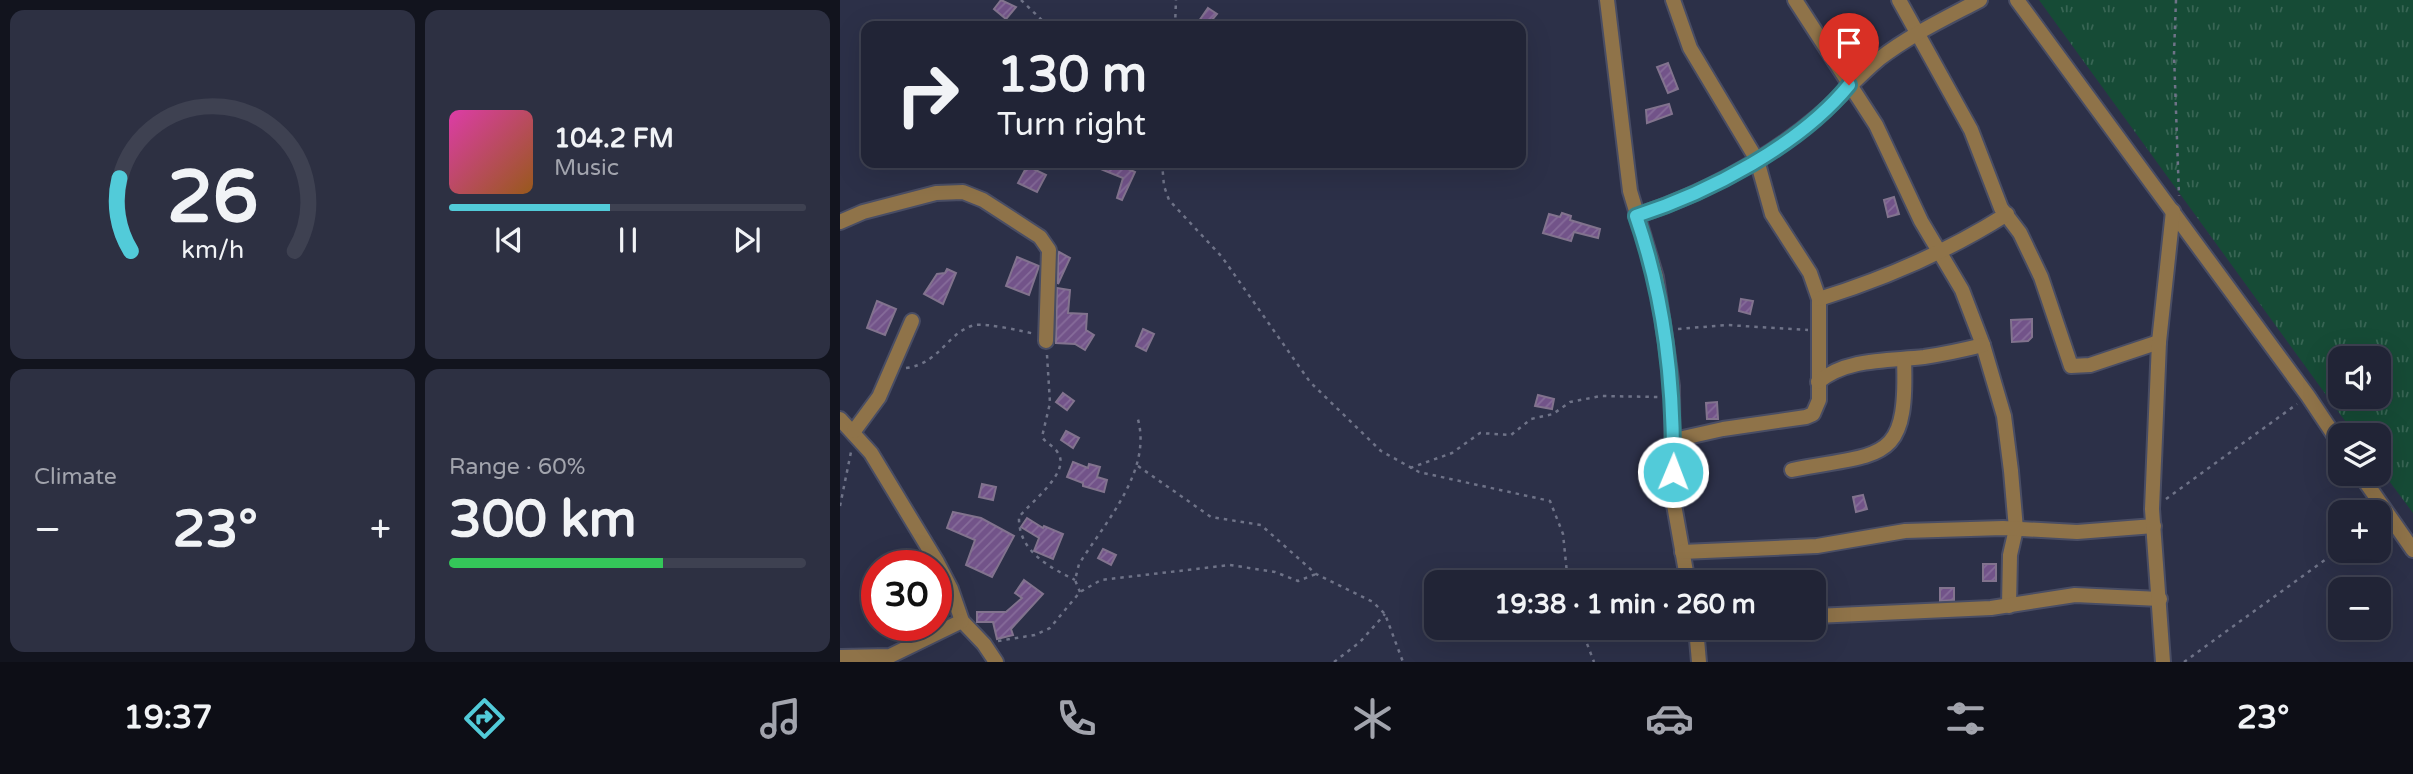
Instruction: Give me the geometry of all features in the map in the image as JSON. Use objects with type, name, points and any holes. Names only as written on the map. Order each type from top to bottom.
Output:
[{"type":"street","points":[[1607,0],[1626,166],[1636,216],[1656,277],[1664,330],[1672,394],[1673,499],[1685,570]]},
{"type":"street","points":[[1673,0],[1690,48],[1757,160],[1772,214],[1810,274],[1819,299],[1817,408],[1806,417],[1723,429],[1674,440]]},
{"type":"street","points":[[1795,0],[1876,125],[1920,221],[1962,290],[1983,345],[2004,416],[2016,529],[2010,555],[2009,606]]},
{"type":"street","points":[[1899,0],[1970,130],[1997,198],[2041,277],[2071,366],[2090,365],[2159,342]]},
{"type":"street","points":[[1636,216],[1695,193],[1757,160],[1815,119],[1849,85],[1917,34],[1980,0]]},
{"type":"street","points":[[2017,0],[2328,426]]},
{"type":"street","points":[[840,222],[863,212],[936,193],[963,192],[984,200],[1040,237],[1049,250],[1046,341]]},
{"type":"street","points":[[1819,299],[1898,273],[1941,253],[2007,214]]},
{"type":"street","points":[[2163,662],[2152,509],[2159,342],[2176,215]]},
{"type":"street","points":[[854,431],[879,397],[912,321]]},
{"type":"street","points":[[1818,382],[1833,371],[1853,364],[1952,353],[1983,345]]},
{"type":"street","points":[[1791,470],[1858,457],[1878,451],[1893,442],[1903,418],[1904,359]]},
{"type":"street","points":[[840,419],[854,431],[871,453],[937,562],[951,589],[962,621],[984,643],[996,662]]},
{"type":"street","points":[[2368,486],[2413,550]]},
{"type":"street","points":[[1682,552],[1817,546],[1905,531],[2016,529],[2077,532],[2154,526]]},
{"type":"street","points":[[1826,615],[2009,606],[2075,596],[2160,599]]},
{"type":"street","points":[[840,657],[890,656],[962,621]]},
{"type":"street","points":[[1697,640],[1699,662]]},
{"type":"path","points":[[1021,0],[1043,21]]},
{"type":"path","points":[[1175,21],[1176,0]]},
{"type":"path","points":[[2176,0],[2176,215]]},
{"type":"path","points":[[1162,168],[1169,200],[1222,257],[1303,373],[1381,451],[1410,468],[1451,481],[1516,491],[1550,501],[1563,534],[1567,570]]},
{"type":"path","points":[[892,369],[925,364],[964,330],[975,325],[1033,333],[1046,341],[1050,403],[1042,437],[1059,453],[1061,468],[1055,480],[1019,517],[1018,531],[1038,558],[1075,580]]},
{"type":"path","points":[[1664,330],[1727,325],[1818,331]]},
{"type":"path","points":[[1410,468],[1446,455],[1480,433],[1511,435],[1531,419],[1553,415],[1570,402],[1601,397],[1655,398],[1672,394]]},
{"type":"path","points":[[2152,509],[2308,396]]},
{"type":"path","points":[[1080,593],[1075,580],[1079,564],[1138,466],[1142,433],[1137,416]]},
{"type":"path","points":[[840,506],[845,493],[854,431]]},
{"type":"path","points":[[1138,466],[1211,517],[1261,525],[1316,574],[1373,602],[1385,614],[1403,662]]},
{"type":"path","points":[[2184,662],[2328,558]]},
{"type":"path","points":[[984,643],[1035,635],[1050,628],[1080,593],[1101,580],[1201,566],[1230,565],[1260,569],[1298,581],[1316,574]]},
{"type":"path","points":[[1334,662],[1360,642],[1385,614]]},
{"type":"path","points":[[1586,640],[1594,662]]},
{"type":"green space","points":[[2039,0],[2413,0],[2413,513],[2391,483],[2391,423],[2347,423],[2336,409],[2391,409],[2391,346],[2328,346],[2328,397]]},
{"type":"building","points":[[1001,0],[1016,7],[1006,19],[994,9]]},
{"type":"building","points":[[1208,8],[1217,14],[1211,21],[1199,21]]},
{"type":"building","points":[[1668,63],[1678,89],[1668,93],[1657,67]]},
{"type":"building","points":[[1669,104],[1672,114],[1647,123],[1646,110]]},
{"type":"building","points":[[1026,168],[1046,175],[1037,192],[1018,183]]},
{"type":"building","points":[[1098,168],[1126,168],[1135,172],[1122,200],[1117,198],[1123,178]]},
{"type":"building","points":[[1894,197],[1899,214],[1888,217],[1884,200]]},
{"type":"building","points":[[1562,213],[1571,216],[1570,220],[1600,229],[1598,238],[1574,232],[1571,241],[1543,233],[1549,214],[1560,217]]},
{"type":"building","points":[[1059,252],[1070,258],[1058,284],[1058,255]]},
{"type":"building","points":[[1017,257],[1039,266],[1029,295],[1006,286]]},
{"type":"building","points":[[947,269],[956,273],[943,304],[924,294],[937,274],[945,273]]},
{"type":"building","points":[[1057,288],[1070,290],[1068,313],[1087,314],[1086,330],[1094,335],[1085,350],[1075,344],[1056,343]]},
{"type":"building","points":[[1741,299],[1753,301],[1750,314],[1739,311]]},
{"type":"building","points":[[877,301],[896,309],[885,335],[867,328]]},
{"type":"building","points":[[2032,319],[2032,337],[2028,341],[2012,342],[2011,320]]},
{"type":"building","points":[[1143,329],[1154,334],[1146,351],[1136,346]]},
{"type":"building","points":[[1063,393],[1074,401],[1067,410],[1056,402]]},
{"type":"building","points":[[1538,395],[1554,399],[1552,409],[1535,406]]},
{"type":"building","points":[[1717,402],[1718,419],[1707,419],[1706,403]]},
{"type":"building","points":[[1066,431],[1079,438],[1073,448],[1061,440]]},
{"type":"building","points":[[1073,462],[1088,468],[1089,464],[1100,467],[1097,477],[1107,480],[1104,492],[1083,486],[1083,483],[1067,477]]},
{"type":"building","points":[[982,484],[996,487],[993,500],[979,497]]},
{"type":"building","points":[[1863,495],[1867,509],[1856,512],[1853,497]]},
{"type":"building","points":[[953,512],[981,518],[1014,536],[992,577],[966,565],[975,540],[947,528]]},
{"type":"building","points":[[1027,518],[1043,528],[1044,526],[1063,534],[1053,559],[1034,551],[1039,538],[1021,527]]},
{"type":"building","points":[[1103,549],[1116,555],[1111,565],[1098,558]]},
{"type":"building","points":[[1983,564],[1996,564],[1996,581],[1983,581]]},
{"type":"building","points":[[1024,580],[1043,594],[1011,629],[1013,635],[997,639],[993,622],[977,622],[977,612],[1006,612],[1022,598],[1015,593]]},
{"type":"building","points":[[1940,588],[1954,588],[1954,600],[1940,601]]},
{"type":"route","points":[[1673,472],[1672,386],[1664,330],[1656,277],[1636,216],[1668,206],[1753,162],[1815,119],[1835,102],[1849,85]]}]
